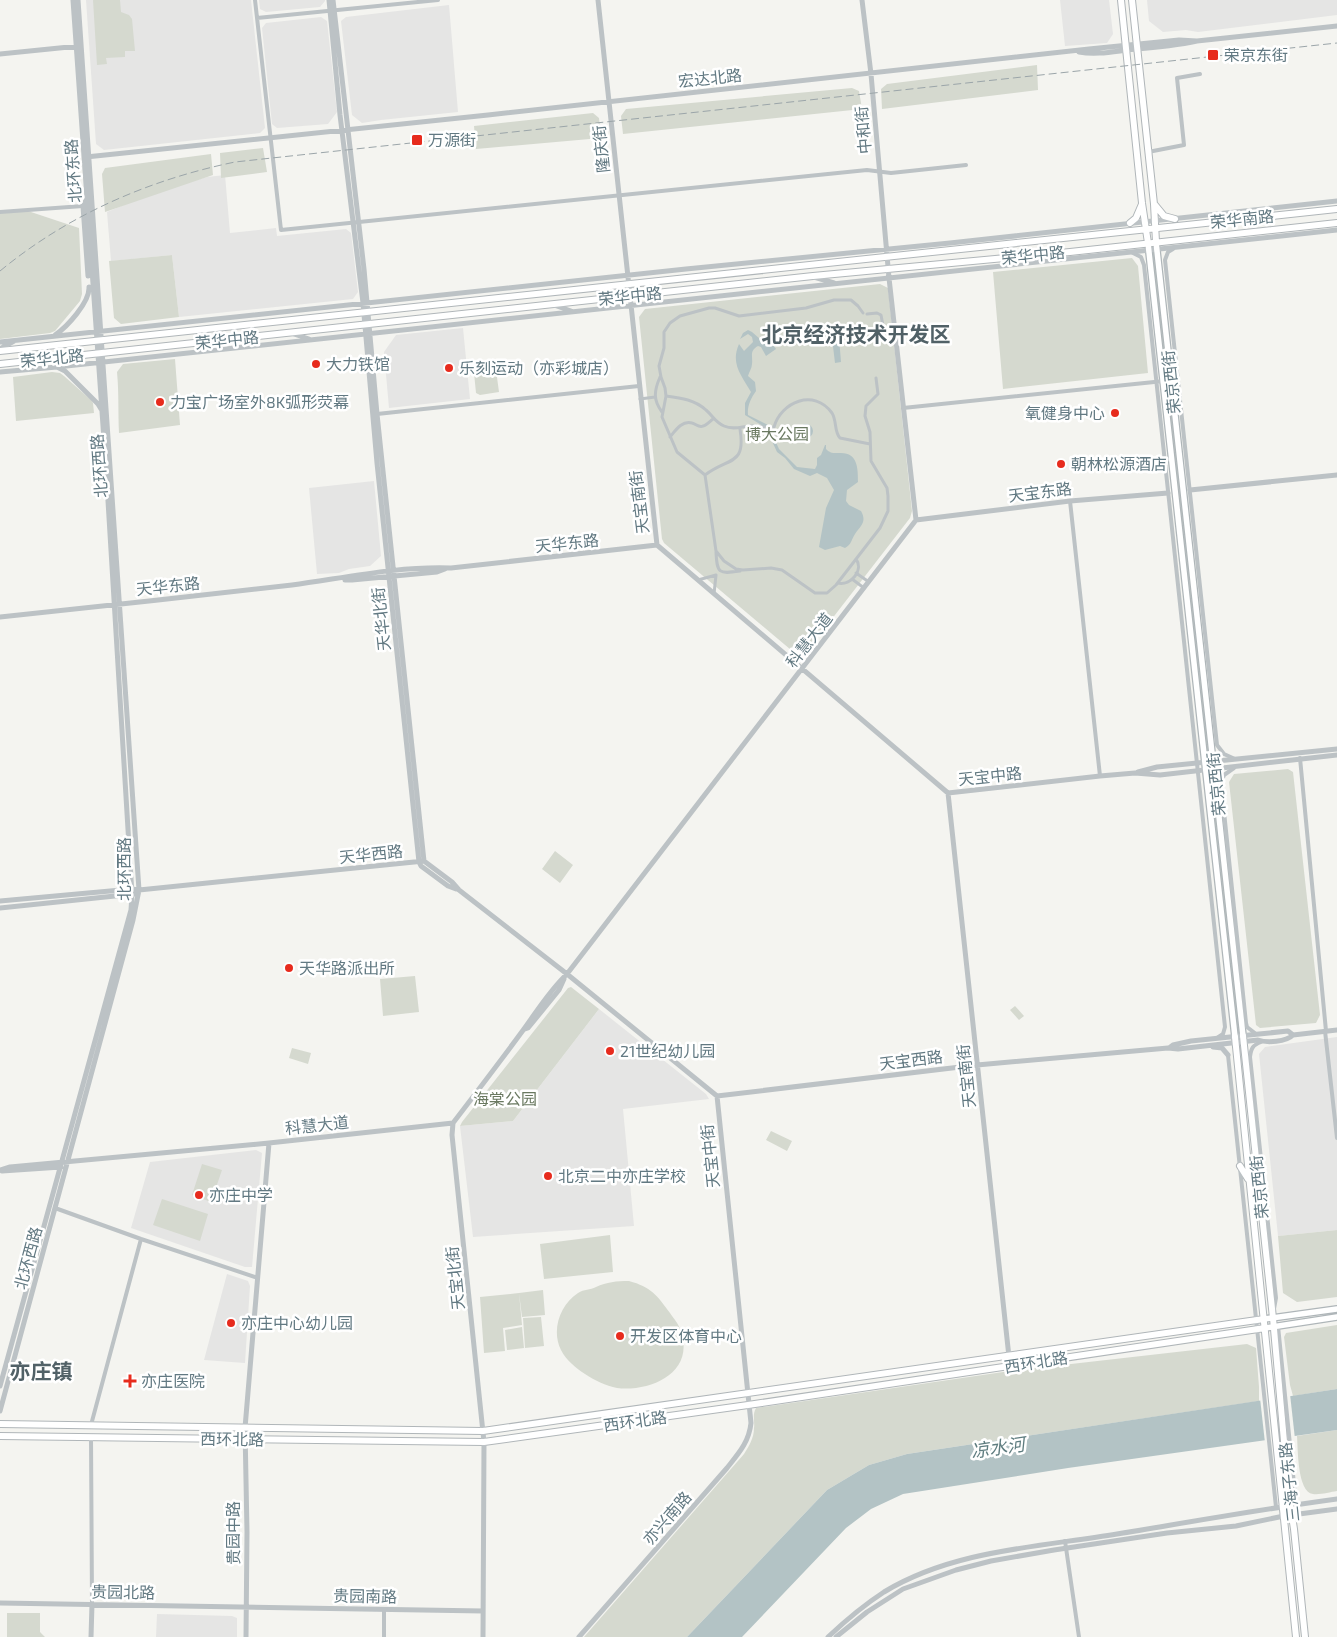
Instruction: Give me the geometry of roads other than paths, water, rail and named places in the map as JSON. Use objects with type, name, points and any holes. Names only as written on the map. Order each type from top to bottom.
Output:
[{"type":"main road","points":[[1121,0],[1142,203],[1148,243]]},
{"type":"main road","points":[[1132,0],[1154,204],[1156,246]]},
{"type":"main road","points":[[1130,223],[1136,218],[1142,203]]},
{"type":"main road","points":[[1154,204],[1164,216],[1175,219]]},
{"type":"main road","name":"荣华南路","points":[[1146,229],[1337,208]]},
{"type":"main road","name":"荣华南路","points":[[1156,246],[1329,224],[1337,227]]},
{"type":"main road","name":"荣华中路","points":[[99,341],[1146,229]]},
{"type":"main road","name":"荣华中路","points":[[100,353],[813,276],[1148,243],[1156,246]]},
{"type":"main road","name":"荣京西街","points":[[1148,243],[1250,1182],[1261,1328]]},
{"type":"main road","name":"荣京西街","points":[[1156,246],[1214,761],[1273,1318],[1276,1326]]},
{"type":"main road","name":"荣华北路","points":[[0,350],[99,341]]},
{"type":"main road","name":"荣华北路","points":[[0,364],[100,353]]},
{"type":"main road","points":[[1240,1166],[1250,1182]]},
{"type":"main road","points":[[1260,1320],[1337,1309]]},
{"type":"main road","points":[[1261,1328],[1337,1317]]},
{"type":"main road","name":"西环北路","points":[[0,1424],[483,1431],[1260,1320]]},
{"type":"main road","name":"三海子东路","points":[[1276,1326],[1278,1371],[1283,1391],[1284,1440],[1281,1449]]},
{"type":"main road","name":"西环北路","points":[[0,1436],[484,1442],[748,1405],[1261,1328]]},
{"type":"main road","name":"三海子东路","points":[[1261,1328],[1271,1384],[1268,1393],[1277,1440],[1281,1449],[1286,1506],[1284,1516],[1296,1637]]},
{"type":"main road","name":"三海子东路","points":[[1286,1506],[1292,1515],[1305,1637]]},
{"type":"street","name":"北环东路","points":[[73,0],[79,46]]},
{"type":"street","name":"北环东路","points":[[78,0],[79,46],[102,331],[99,341]]},
{"type":"street","points":[[255,0],[282,230],[867,170],[891,174],[966,165]]},
{"type":"street","points":[[331,0],[344,131],[366,312]]},
{"type":"street","points":[[257,18],[438,0]]},
{"type":"street","name":"隆庆街","points":[[598,0],[629,296]]},
{"type":"street","name":"中和街","points":[[862,0],[871,74],[888,269]]},
{"type":"street","name":"宏达北路","points":[[87,156],[344,131],[1077,51],[1180,45],[1197,41],[1337,26]]},
{"type":"street","points":[[0,54],[79,46]]},
{"type":"street","points":[[1148,152],[1184,145],[1177,78],[1200,74]]},
{"type":"street","name":"北环东路","points":[[87,156],[87,197],[95,332],[99,341]]},
{"type":"street","points":[[54,336],[64,330],[90,292],[83,206],[87,197]]},
{"type":"street","points":[[0,342],[627,275],[887,250],[1337,201]]},
{"type":"street","points":[[0,212],[83,206]]},
{"type":"street","points":[[1221,214],[1239,220]]},
{"type":"street","points":[[0,372],[1131,252],[1149,250],[1156,246],[1175,248],[1337,227]]},
{"type":"street","points":[[950,243],[969,249]]},
{"type":"street","points":[[1175,248],[1168,252],[1165,260],[1217,744],[1224,754],[1235,758]]},
{"type":"street","points":[[1070,252],[1088,256]]},
{"type":"street","points":[[1131,252],[1139,256],[1144,265],[1198,763],[1225,1027],[1223,1034],[1216,1039]]},
{"type":"street","points":[[686,269],[704,276]]},
{"type":"street","points":[[888,269],[916,520]]},
{"type":"street","points":[[813,276],[836,284]]},
{"type":"street","name":"天宝南街","points":[[629,296],[657,545],[802,669]]},
{"type":"street","points":[[428,297],[444,304]]},
{"type":"street","points":[[863,313],[855,302],[844,300],[828,301],[806,308],[739,316],[715,308],[701,309],[674,319],[664,332],[660,377],[656,386],[656,405],[677,452],[705,475],[717,567],[719,570],[725,573],[771,568],[782,570],[814,593],[820,594],[827,593],[838,583],[882,524],[888,511],[886,488],[871,461],[870,432],[865,410],[869,402],[878,394],[876,378]]},
{"type":"street","points":[[553,304],[573,312]]},
{"type":"street","name":"天华北街","points":[[366,312],[422,861]]},
{"type":"street","points":[[867,314],[877,313],[881,315],[884,331]]},
{"type":"street","points":[[167,324],[185,331]]},
{"type":"street","points":[[291,333],[312,340]]},
{"type":"street","name":"天华北街","points":[[368,334],[378,414],[392,574]]},
{"type":"street","points":[[0,350],[17,340]]},
{"type":"street","name":"北环西路","points":[[0,1386],[137,908],[140,890],[121,604],[99,341]]},
{"type":"street","name":"北环西路","points":[[0,1411],[55,1208],[63,1164],[131,910],[132,892],[113,605],[101,362]]},
{"type":"street","points":[[0,364],[18,370]]},
{"type":"street","points":[[57,367],[65,371],[98,404],[102,412]]},
{"type":"street","points":[[660,377],[666,396],[662,416]]},
{"type":"street","points":[[903,408],[1164,381]]},
{"type":"street","points":[[378,414],[639,386]]},
{"type":"street","points":[[666,396],[694,402],[707,411],[713,419],[728,428],[740,429],[752,426],[774,427],[779,416],[788,406],[798,401],[810,400],[821,403],[830,410],[835,419],[837,434],[840,438],[870,444]]},
{"type":"street","points":[[640,398],[655,397]]},
{"type":"street","points":[[670,438],[676,428],[686,423],[691,422],[700,427],[713,419]]},
{"type":"street","points":[[705,475],[717,466],[737,456],[742,446],[740,429]]},
{"type":"street","points":[[1190,490],[1337,475]]},
{"type":"street","name":"天宝东路","points":[[916,520],[1070,501],[1168,493]]},
{"type":"street","points":[[1070,501],[1100,776]]},
{"type":"street","name":"科慧大道","points":[[0,1171],[10,1167],[63,1164],[453,1123],[550,993],[567,974],[916,520]]},
{"type":"street","name":"天华东路","points":[[0,616],[338,579],[352,580],[436,567],[451,568],[657,545]]},
{"type":"street","points":[[716,551],[729,565],[743,570]]},
{"type":"street","points":[[838,583],[847,583],[852,579],[860,565],[856,559]]},
{"type":"street","points":[[714,594],[716,576],[719,570]]},
{"type":"street","points":[[856,573],[869,582]]},
{"type":"street","points":[[698,580],[716,576]]},
{"type":"street","points":[[852,579],[865,588]]},
{"type":"street","name":"天宝中路","points":[[802,669],[948,793],[1100,776],[1136,773],[1160,775],[1337,755]]},
{"type":"street","name":"天宝中路","points":[[1136,773],[1157,767],[1235,758],[1337,750]]},
{"type":"street","points":[[1300,758],[1337,1138]]},
{"type":"street","points":[[1236,766],[1226,773],[1221,783],[1246,1023],[1253,1033],[1258,1034]]},
{"type":"street","name":"天宝南街","points":[[948,793],[1009,1357]]},
{"type":"street","name":"天华西路","points":[[0,908],[140,890],[422,861],[452,882],[459,890],[567,974]]},
{"type":"street","name":"天华西路","points":[[0,901],[132,892]]},
{"type":"street","points":[[567,974],[717,1096]]},
{"type":"street","points":[[1273,1318],[1276,1298],[1250,1057],[1251,1050],[1254,1044],[1262,1042],[1290,1038],[1293,1035],[1337,1030]]},
{"type":"street","points":[[1243,1039],[1258,1034],[1288,1031],[1293,1035]]},
{"type":"street","name":"天宝西路","points":[[1168,1048],[1173,1045],[1216,1039],[1235,1040]]},
{"type":"street","points":[[1235,1040],[1258,1040],[1262,1042]]},
{"type":"street","name":"天宝西路","points":[[717,1096],[977,1065],[1198,1047],[1235,1040]]},
{"type":"street","points":[[1198,1047],[1222,1048],[1228,1056],[1260,1320]]},
{"type":"street","name":"天宝中街","points":[[717,1096],[748,1405]]},
{"type":"street","name":"天宝北街","points":[[453,1123],[452,1135],[484,1442],[483,1637]]},
{"type":"street","name":"贵园中路","points":[[246,1637],[247,1532],[245,1428],[269,1143]]},
{"type":"street","points":[[55,1208],[141,1240],[258,1278]]},
{"type":"street","points":[[91,1426],[141,1240]]},
{"type":"street","points":[[1276,1326],[1284,1383],[1281,1449],[1286,1506]]},
{"type":"street","points":[[1261,1328],[1263,1373],[1281,1449]]},
{"type":"street","points":[[1278,1371],[1284,1383]]},
{"type":"street","points":[[1263,1373],[1271,1384]]},
{"type":"street","name":"亦兴南路","points":[[579,1637],[745,1445],[750,1434],[751,1423],[748,1405]]},
{"type":"street","points":[[90,1437],[91,1637]]},
{"type":"street","points":[[828,1637],[863,1606],[893,1587],[919,1575],[957,1562],[989,1554],[1065,1541],[1095,1538],[1337,1499]]},
{"type":"street","points":[[836,1637],[881,1602],[903,1589],[956,1570],[991,1561],[1167,1533],[1236,1526],[1284,1516],[1337,1510]]},
{"type":"street","points":[[1065,1541],[1079,1637]]},
{"type":"street","name":"贵园北路","points":[[0,1602],[246,1606]]},
{"type":"street","name":"贵园南路","points":[[246,1606],[483,1611]]},
{"type":"street","points":[[384,1610],[384,1637]]},
{"type":"water","points":[[748,330],[760,339],[764,339],[767,335],[773,341],[776,349],[766,356],[761,347],[758,346],[752,352],[752,366],[748,376],[755,382],[756,391],[748,408],[748,415],[768,425],[779,449],[797,467],[815,469],[817,458],[821,455],[825,445],[829,452],[847,454],[856,463],[858,482],[847,490],[846,501],[849,505],[861,511],[863,521],[845,548],[840,546],[825,550],[819,547],[826,508],[834,490],[827,478],[817,473],[810,476],[794,469],[777,452],[763,426],[745,415],[745,403],[751,392],[738,369],[736,358],[739,344],[744,351],[753,342],[752,337],[748,334],[740,339],[743,333]]},
{"type":"water","points":[[839,337],[841,362],[835,363],[832,338]]},
{"type":"water","points":[[803,424],[809,424],[813,431],[809,438],[803,438],[799,434],[799,428]]},
{"type":"water","name":"凉水河","points":[[1337,1389],[1337,1430],[1068,1468],[903,1494],[871,1509],[846,1528],[742,1637],[687,1637],[827,1490],[869,1465],[907,1454]]},
{"type":"railway","points":[[0,271],[53,233],[110,202],[171,179],[235,162],[1337,43]]},
{"type":"place","name":"荣京东街","points":[[1213,55]]},
{"type":"place","name":"万源街","points":[[417,140]]},
{"type":"place","name":"大力铁馆","points":[[316,364]]},
{"type":"place","name":"乐刻运动（亦彩城店）","points":[[449,368]]},
{"type":"place","name":"力宝广场室外8K弧形荧幕","points":[[160,402]]},
{"type":"place","name":"氧健身中心","points":[[1115,413]]},
{"type":"place","name":"朝林松源酒店","points":[[1061,464]]},
{"type":"place","name":"天华路派出所","points":[[289,968]]},
{"type":"place","name":"21世纪幼儿园","points":[[610,1051]]},
{"type":"place","name":"北京二中亦庄学校","points":[[548,1176]]},
{"type":"place","name":"亦庄中学","points":[[199,1195]]},
{"type":"place","name":"亦庄中心幼儿园","points":[[231,1323]]},
{"type":"place","name":"开发区体育中心","points":[[620,1336]]},
{"type":"place","name":"亦庄医院","points":[[130,1381]]},
{"type":"district","name":"北京经济技术开发区","points":[[856,335]]},
{"type":"district","name":"亦庄镇","points":[[41,1372]]},
{"type":"park label","name":"博大公园","points":[[777,434]]},
{"type":"park label","name":"海棠公园","points":[[505,1099]]}]
